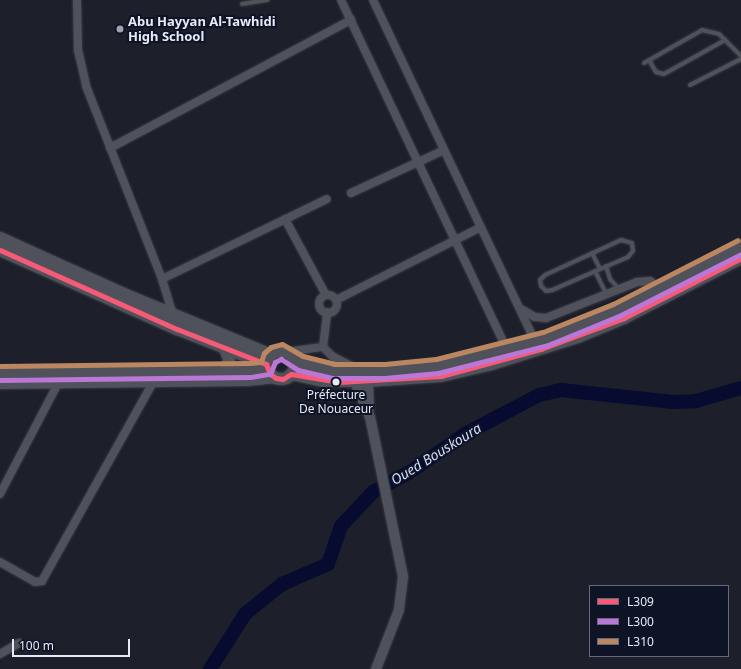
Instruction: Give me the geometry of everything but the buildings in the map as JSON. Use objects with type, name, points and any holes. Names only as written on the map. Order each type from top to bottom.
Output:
[{"type":"main road","points":[[0,238],[173,315],[268,362],[276,378],[283,379],[291,374],[324,381],[437,366],[536,342],[616,310],[664,293],[741,246]]},
{"type":"main road","points":[[0,250],[224,348],[268,362]]},
{"type":"main road","points":[[268,362],[278,351],[333,371],[358,376],[368,381],[441,376],[492,364],[578,337],[664,293],[741,258]]},
{"type":"main road","points":[[224,348],[229,359],[226,372]]},
{"type":"main road","points":[[290,356],[291,374]]},
{"type":"street","points":[[77,0],[78,44],[83,74],[110,148],[162,279],[173,315]]},
{"type":"street","points":[[341,0],[507,349]]},
{"type":"street","points":[[373,0],[536,342]]},
{"type":"street","points":[[110,148],[351,20]]},
{"type":"street","points":[[350,193],[444,150]]},
{"type":"street","points":[[162,279],[327,199]]},
{"type":"street","points":[[286,218],[326,295]]},
{"type":"street","points":[[336,300],[481,227]]},
{"type":"street","points":[[520,309],[535,317],[546,318],[643,281],[650,282],[664,293]]},
{"type":"street","points":[[327,312],[319,304],[321,298],[326,295],[332,296],[336,300]]},
{"type":"street","points":[[327,312],[335,309],[336,300]]},
{"type":"street","points":[[323,348],[327,312]]},
{"type":"street","points":[[290,356],[323,348]]},
{"type":"street","points":[[323,348],[358,376],[384,475],[403,585],[396,617],[376,669]]},
{"type":"street","points":[[0,373],[226,372],[268,362]]},
{"type":"street","points":[[0,494],[60,383],[63,372]]},
{"type":"street","points":[[0,384],[248,381],[276,378]]},
{"type":"street","points":[[368,381],[370,417]]},
{"type":"street","points":[[0,562],[35,582],[42,581],[153,382]]},
{"type":"street","points":[[0,654],[19,643]]},
{"type":"lane","points":[[242,4],[268,0]]},
{"type":"lane","points":[[644,63],[698,31],[711,31],[725,40],[741,57],[690,85]]},
{"type":"lane","points":[[649,60],[656,72],[664,74],[725,40]]},
{"type":"lane","points":[[621,240],[632,243],[631,254],[606,266],[549,291],[541,286],[540,280],[545,275],[621,240]]},
{"type":"lane","points":[[592,253],[607,295]]},
{"type":"lane","points":[[606,266],[610,279],[619,290]]},
{"type":"waterway","name":"Oued Bouskoura","points":[[210,669],[245,614],[282,584],[328,564],[341,526],[373,492],[410,472],[465,434],[539,395],[561,390],[673,402],[696,401],[741,388]]},
{"type":"transit line","name":"L310","points":[[0,366],[249,363],[261,362],[264,353],[271,347],[282,344],[303,356],[334,364],[385,364],[436,359],[543,332],[613,304],[738,240]]},
{"type":"transit line","name":"L309","points":[[0,250],[177,329],[266,364],[270,374],[276,378],[283,379],[291,374],[339,382],[441,376],[541,349],[624,318],[741,258]]},
{"type":"transit line","name":"L300","points":[[0,380],[250,377],[270,374],[275,362],[281,359],[298,370],[332,378],[385,378],[438,373],[548,345],[619,316],[741,254]]},
{"type":"place","name":"Abu Hayyan Al-Tawhidi High School","points":[[120,29]]},
{"type":"place","name":"Préfecture De Nouaceur","points":[[336,382]]}]
